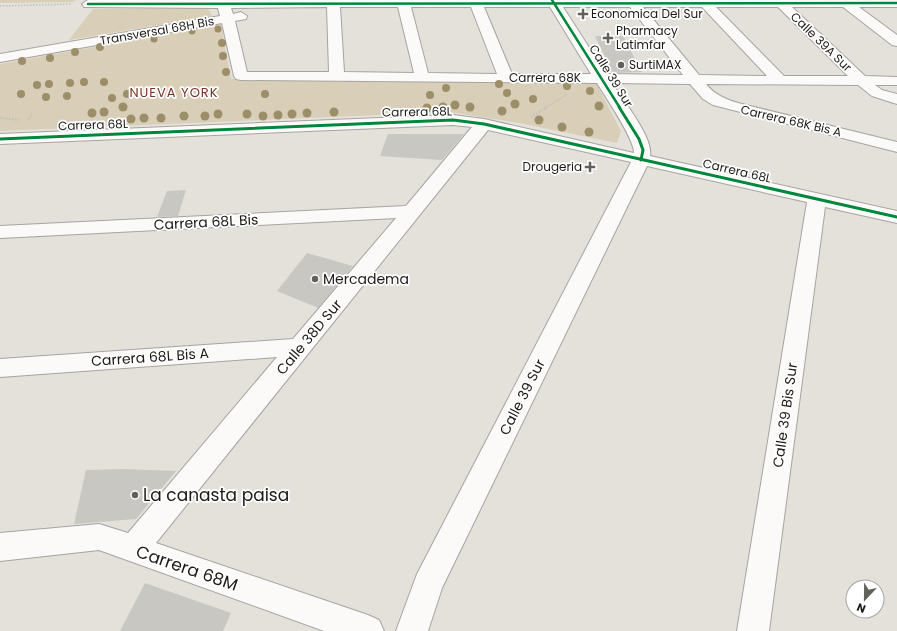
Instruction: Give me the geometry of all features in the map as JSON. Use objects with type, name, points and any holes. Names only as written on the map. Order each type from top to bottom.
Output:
[{"type":"street","points":[[89,2],[314,4],[350,2],[476,4],[553,2],[897,3]]},
{"type":"street","points":[[224,2],[228,18]]},
{"type":"street","points":[[404,2],[422,78]]},
{"type":"street","name":"Calle 39 Sur","points":[[412,631],[428,584],[641,160],[642,150],[639,139],[553,2]]},
{"type":"street","points":[[633,3],[695,79]]},
{"type":"street","points":[[705,3],[780,80]]},
{"type":"street","name":"Calle 39A Sur","points":[[781,3],[861,80],[878,93],[897,99]]},
{"type":"street","points":[[846,3],[897,42]]},
{"type":"street","name":"Transversal 68H Bis","points":[[0,58],[314,4]]},
{"type":"street","points":[[333,4],[337,77]]},
{"type":"street","points":[[476,4],[506,78]]},
{"type":"street","name":"Carrera 68K","points":[[228,18],[241,76],[897,80]]},
{"type":"street","name":"Carrera 68K Bis A","points":[[695,79],[708,96],[726,105],[897,147]]},
{"type":"street","name":"Carrera 68L","points":[[0,139],[439,120],[484,124],[897,217]]},
{"type":"street","name":"Calle 38D Sur","points":[[133,549],[484,124]]},
{"type":"street","name":"Calle 39 Bis Sur","points":[[753,631],[817,199]]},
{"type":"street","name":"Carrera 68L Bis","points":[[0,232],[413,211]]},
{"type":"street","name":"Carrera 68L Bis A","points":[[0,368],[300,347]]},
{"type":"street","name":"Carrera 68M","points":[[0,547],[99,537],[368,631]]},
{"type":"path","points":[[0,6],[89,2]]},
{"type":"path","points":[[525,120],[570,92]]},
{"type":"path","points":[[0,118],[28,120]]},
{"type":"shaded area","points":[[0,0],[77,0],[72,2],[0,3]]},
{"type":"shaded area","points":[[208,8],[212,16],[69,40],[93,9]]},
{"type":"shaded area","points":[[221,24],[231,79],[595,81],[621,131],[617,143],[519,123],[450,112],[0,131],[0,64]]},
{"type":"building","points":[[595,36],[623,36],[642,72],[613,73]]},
{"type":"building","points":[[388,134],[464,134],[442,160],[380,156]]},
{"type":"building","points":[[186,190],[178,216],[157,217],[167,191]]},
{"type":"building","name":"Mercadema","points":[[307,253],[353,266],[318,308],[277,291]]},
{"type":"building","points":[[123,469],[176,471],[136,519],[74,524],[86,470]]},
{"type":"building","points":[[145,583],[231,613],[223,631],[120,631]]},
{"type":"cycle path","points":[[552,0],[639,139],[643,150],[641,160]]},
{"type":"cycle path","points":[[88,4],[897,3]]},
{"type":"cycle path","points":[[0,139],[453,120],[484,124],[897,217]]},
{"type":"place","name":"Economica Del Sur","points":[[583,14]]},
{"type":"place","name":"Pharmacy Latimfar","points":[[608,38]]},
{"type":"place","name":"SurtiMAX","points":[[621,65]]},
{"type":"place","name":"Drougeria","points":[[590,167]]},
{"type":"place","name":"Mercadema","points":[[315,279]]},
{"type":"place","name":"La canasta paisa","points":[[135,495]]},
{"type":"district","name":"NUEVA YORK","points":[[174,92]]}]
